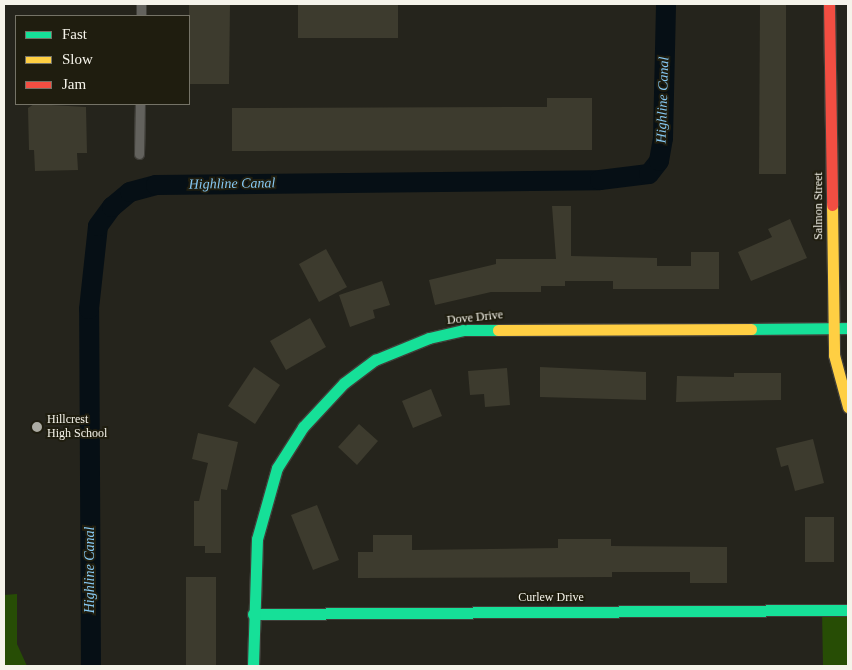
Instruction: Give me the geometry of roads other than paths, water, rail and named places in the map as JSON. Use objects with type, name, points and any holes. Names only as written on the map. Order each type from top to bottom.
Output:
[{"type":"street","name":"Salmon Street","points":[[829,4],[834,355],[848,407]]},
{"type":"street","name":"Dove Drive","points":[[253,666],[253,614],[257,539],[277,468],[304,427],[344,383],[375,360],[429,338],[462,330],[848,328]]},
{"type":"street","name":"Curlew Drive","points":[[253,614],[848,610]]},
{"type":"lane","points":[[139,154],[140,105]]},
{"type":"waterway","name":"Highline Canal","points":[[91,666],[89,309],[98,226],[112,207],[130,192],[156,185],[600,180],[649,174],[659,161],[663,138],[666,4]]},
{"type":"place","name":"Hillcrest High School","points":[[37,427]]}]
